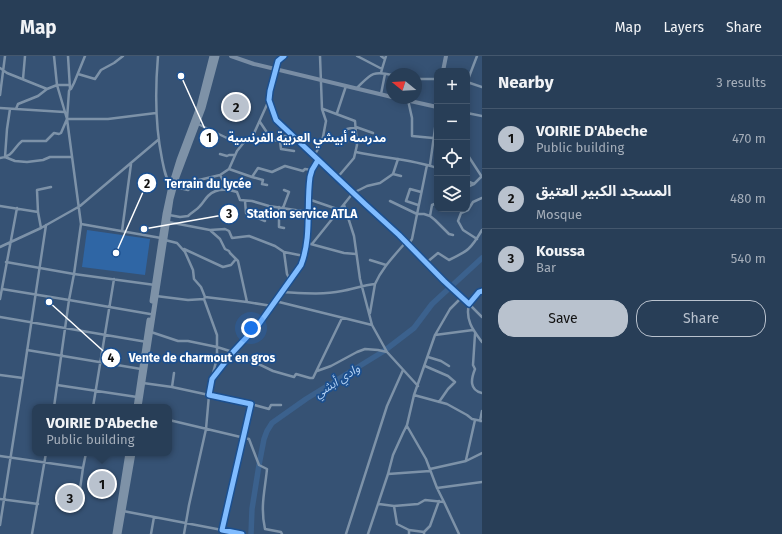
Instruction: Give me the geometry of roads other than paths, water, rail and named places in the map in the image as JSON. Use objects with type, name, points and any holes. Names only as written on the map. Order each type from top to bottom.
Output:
[{"type":"highway","points":[[140,404],[150,314],[172,186],[179,160],[200,107],[212,56]]},
{"type":"highway","points":[[163,239],[168,222],[172,186],[198,124],[217,56]]},
{"type":"highway","points":[[136,404],[141,369],[147,342],[151,332],[156,285]]},
{"type":"highway","points":[[116,534],[130,456]]},
{"type":"highway","points":[[119,534],[121,511]]},
{"type":"street","points":[[0,95],[6,56]]},
{"type":"street","points":[[23,79],[25,56]]},
{"type":"street","points":[[0,158],[13,153],[22,141],[46,141],[54,133],[60,134],[67,119],[57,85],[54,56]]},
{"type":"street","points":[[54,404],[64,328],[81,224],[80,206],[71,157],[67,119],[70,89],[68,56]]},
{"type":"street","points":[[70,89],[85,56]]},
{"type":"street","points":[[78,74],[95,79],[101,70],[123,56]]},
{"type":"street","points":[[158,56],[155,99],[158,140],[166,177],[172,186],[188,190],[198,180],[220,175],[229,169],[233,163],[235,155],[245,141]]},
{"type":"street","points":[[231,56],[275,69],[386,96]]},
{"type":"street","points":[[198,124],[231,140],[251,140],[269,100],[279,56]]},
{"type":"street","points":[[278,61],[284,56]]},
{"type":"street","points":[[314,156],[322,142],[326,127],[326,119],[322,109],[320,56]]},
{"type":"street","points":[[357,56],[382,69]]},
{"type":"street","points":[[380,94],[383,73],[382,69],[386,58],[382,56]]},
{"type":"street","points":[[444,68],[446,56]]},
{"type":"street","points":[[470,74],[477,56]]},
{"type":"street","points":[[0,68],[47,89]]},
{"type":"street","points":[[357,88],[371,74],[386,74]]},
{"type":"street","points":[[422,79],[434,79]]},
{"type":"street","points":[[470,83],[482,87]]},
{"type":"street","points":[[16,109],[18,104],[38,96],[47,89],[57,85],[70,85]]},
{"type":"street","points":[[337,113],[346,86]]},
{"type":"street","points":[[269,100],[276,120],[406,242],[461,298],[482,317]]},
{"type":"street","points":[[422,103],[434,106]]},
{"type":"street","points":[[409,104],[412,118],[412,136],[433,138]]},
{"type":"street","points":[[0,108],[64,112]]},
{"type":"street","points":[[5,157],[10,109]]},
{"type":"street","points":[[322,109],[337,113],[355,121],[358,145],[356,152],[354,158],[337,178]]},
{"type":"street","points":[[67,119],[108,119],[156,113]]},
{"type":"street","points":[[470,114],[482,116]]},
{"type":"street","points":[[259,122],[272,140],[280,141]]},
{"type":"street","points":[[347,142],[341,139],[347,129],[356,126],[373,133]]},
{"type":"street","points":[[292,134],[280,138],[280,141],[281,149],[294,151]]},
{"type":"street","points":[[408,245],[412,239],[416,214],[434,135]]},
{"type":"street","points":[[0,246],[10,243],[41,228],[80,206],[158,140]]},
{"type":"street","points":[[356,152],[434,167]]},
{"type":"street","points":[[220,154],[227,156],[235,155]]},
{"type":"street","points":[[5,157],[15,161],[27,162],[50,157],[71,157]]},
{"type":"street","points":[[470,158],[482,176],[470,186]]},
{"type":"street","points":[[312,244],[353,193],[367,186],[380,183],[394,174],[398,159]]},
{"type":"street","points":[[212,379],[233,352],[260,324],[297,272],[304,256],[307,243],[308,199],[312,170],[318,160]]},
{"type":"street","points":[[122,231],[132,163]]},
{"type":"street","points":[[252,177],[258,168],[272,172],[285,166],[303,170],[312,170]]},
{"type":"street","points":[[229,169],[263,180],[262,184],[267,185]]},
{"type":"street","points":[[394,174],[401,176]]},
{"type":"street","points":[[220,175],[228,189]]},
{"type":"street","points":[[470,182],[474,184]]},
{"type":"street","points":[[41,228],[38,212],[37,190],[51,187]]},
{"type":"street","points":[[168,214],[180,217],[188,216],[201,205],[210,194],[228,189],[238,192],[240,200],[260,202],[269,206],[308,212]]},
{"type":"street","points":[[418,205],[406,201],[410,189],[421,192]]},
{"type":"street","points":[[284,190],[289,192],[281,207],[279,227],[284,228]]},
{"type":"street","points":[[477,239],[463,230],[458,221],[461,213],[468,210],[473,202],[482,198]]},
{"type":"street","points":[[308,199],[340,210]]},
{"type":"street","points":[[245,201],[246,213],[265,221]]},
{"type":"street","points":[[390,202],[401,205],[416,214],[430,216],[449,234],[453,235]]},
{"type":"street","points":[[344,205],[354,236],[362,286],[372,325],[387,352],[418,386]]},
{"type":"street","points":[[430,216],[432,206],[434,205]]},
{"type":"street","points":[[0,206],[38,212]]},
{"type":"street","points":[[0,298],[17,208]]},
{"type":"street","points":[[168,222],[210,230],[225,229],[229,231],[232,238],[249,236],[275,246],[284,252],[304,256]]},
{"type":"street","points":[[81,224],[163,239],[177,244],[182,248],[219,266],[230,265],[236,259]]},
{"type":"street","points":[[0,525],[46,225]]},
{"type":"street","points":[[210,230],[220,239],[225,249],[229,251],[238,261],[246,302]]},
{"type":"street","points":[[426,263],[438,253],[448,260],[466,252],[477,239],[482,230]]},
{"type":"street","points":[[370,314],[376,284],[380,273],[406,242]]},
{"type":"street","points":[[307,243],[356,254]]},
{"type":"street","points":[[182,248],[192,270],[194,279],[201,287],[217,335],[217,358],[209,395],[206,429],[184,534]]},
{"type":"street","points":[[284,252],[286,268],[290,281]]},
{"type":"street","points":[[370,260],[386,265]]},
{"type":"street","points":[[6,262],[74,274],[114,278],[156,285]]},
{"type":"street","points":[[94,404],[114,278]]},
{"type":"street","points":[[282,292],[320,294],[376,284]]},
{"type":"street","points":[[2,289],[150,314]]},
{"type":"street","points":[[482,291],[479,292],[469,304],[467,313],[475,334],[482,342]]},
{"type":"street","points":[[156,296],[188,300],[204,298],[272,306]]},
{"type":"street","points":[[368,534],[393,455],[407,425],[414,394],[435,335],[450,309],[461,298]]},
{"type":"street","points":[[275,301],[372,325]]},
{"type":"street","points":[[0,318],[147,342]]},
{"type":"street","points":[[151,332],[178,341],[188,341],[217,347],[233,352],[273,371],[294,377],[296,374],[311,378],[317,372],[342,318]]},
{"type":"street","points":[[435,335],[473,330]]},
{"type":"street","points":[[475,334],[473,365],[475,369],[471,379],[475,390],[482,393]]},
{"type":"street","points":[[317,372],[365,349],[387,352]]},
{"type":"street","points":[[27,350],[141,369]]},
{"type":"street","points":[[428,357],[441,361],[449,366]]},
{"type":"street","points":[[425,366],[448,376],[455,382],[438,402]]},
{"type":"street","points":[[346,534],[387,406],[403,370]]},
{"type":"street","points":[[172,387],[174,374]]},
{"type":"street","points":[[0,375],[23,378]]},
{"type":"street","points":[[143,383],[172,387],[269,409],[271,405],[281,405]]},
{"type":"street","points":[[57,385],[137,397]]},
{"type":"street","points":[[414,394],[447,404],[475,420],[481,421],[482,410]]},
{"type":"street","points":[[222,534],[251,404]]},
{"type":"street","points":[[466,461],[475,420]]},
{"type":"street","points":[[172,421],[249,439],[259,465],[267,469],[262,502],[262,516],[265,529],[281,532],[282,534]]},
{"type":"street","points":[[407,425],[430,470],[459,534]]},
{"type":"street","points":[[388,474],[430,470],[466,461],[482,453]]},
{"type":"street","points":[[0,456],[83,468]]},
{"type":"street","points":[[32,534],[46,456]]},
{"type":"street","points":[[80,489],[85,456]]},
{"type":"street","points":[[437,488],[482,482]]},
{"type":"street","points":[[0,499],[38,504]]},
{"type":"street","points":[[378,504],[394,506],[418,504],[425,500],[444,502]]},
{"type":"street","points":[[394,506],[397,524],[409,530],[424,533],[430,526],[438,501]]},
{"type":"street","points":[[121,511],[242,534]]},
{"type":"street","points":[[151,534],[154,517]]},
{"type":"waterway","name":"وادي أبشي","points":[[251,534],[252,509],[259,465],[264,439],[272,423],[306,399],[384,351],[414,328],[432,304],[482,258]]},
{"type":"place","name":"مدرسة أبيشي العربية الفرنسية","points":[[181,76]]},
{"type":"place","name":"المسجد الكبير العتيق","points":[[236,107]]},
{"type":"place","name":"Station service ATLA","points":[[144,229]]},
{"type":"place","name":"Terrain du lycée","points":[[116,253]]},
{"type":"place","name":"Vente de charmout en gros","points":[[49,302]]},
{"type":"place","name":"VOIRIE D'Abeche","points":[[102,484]]},
{"type":"place","name":"Koussa","points":[[70,498]]}]
